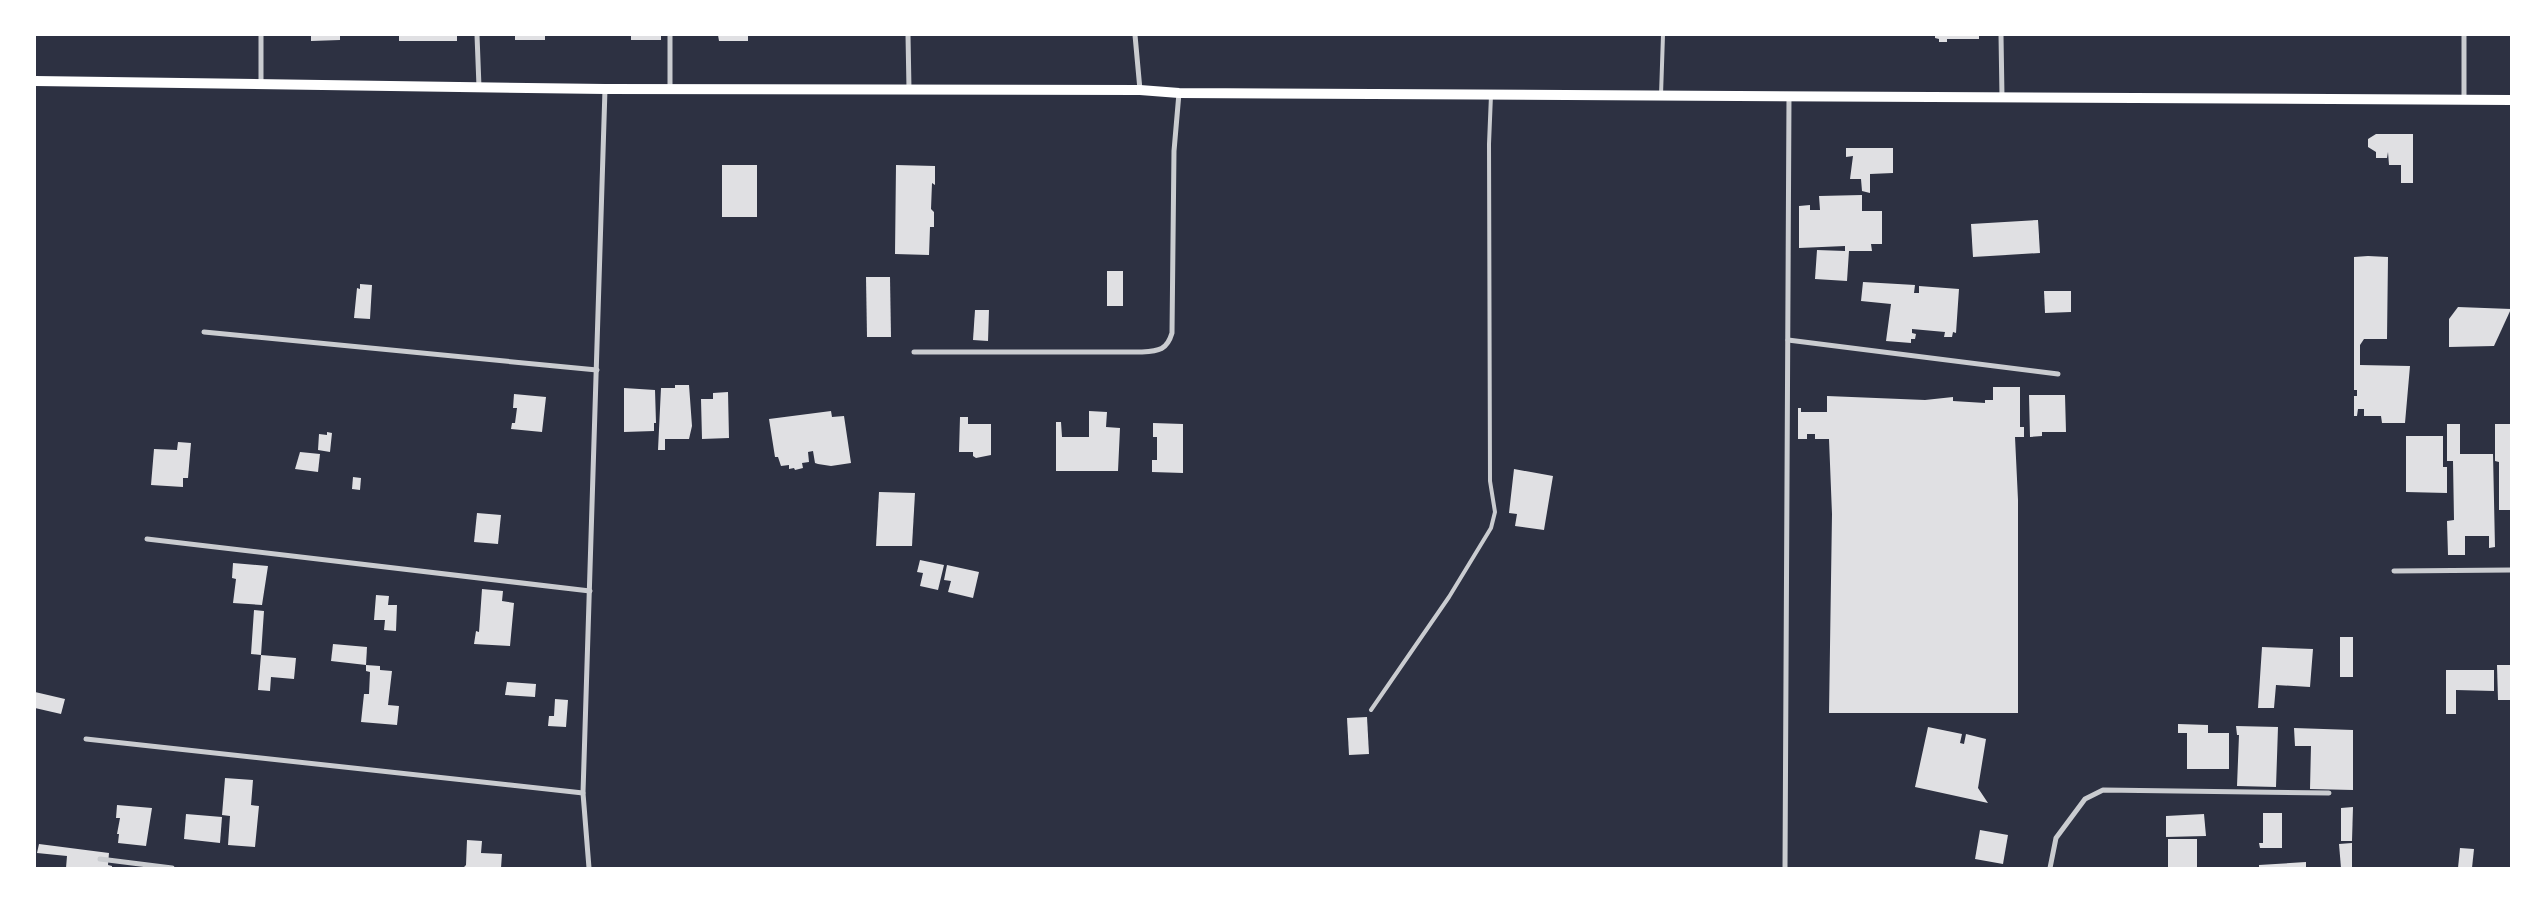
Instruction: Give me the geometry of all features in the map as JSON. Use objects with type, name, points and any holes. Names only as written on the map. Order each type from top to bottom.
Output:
[{"type":"main road","points":[[35,81],[670,90],[1140,90],[1180,92],[2511,100]]},
{"type":"street","points":[[261,35],[261,84]]},
{"type":"street","points":[[477,35],[479,88]]},
{"type":"street","points":[[670,35],[670,90]]},
{"type":"street","points":[[908,35],[909,91]]},
{"type":"street","points":[[1135,35],[1140,90]]},
{"type":"street","points":[[2001,35],[2002,97]]},
{"type":"street","points":[[2464,35],[2464,100]]},
{"type":"street","points":[[589,868],[584,793],[605,89]]},
{"type":"street","points":[[914,352],[1142,352],[1163,349],[1169,343],[1172,333],[1174,151],[1180,92]]},
{"type":"street","points":[[1785,868],[1789,96]]},
{"type":"street","points":[[204,332],[597,370]]},
{"type":"street","points":[[1788,340],[2058,374]]},
{"type":"street","points":[[147,539],[590,591]]},
{"type":"street","points":[[2394,571],[2511,570]]},
{"type":"street","points":[[86,739],[584,793]]},
{"type":"street","points":[[2050,868],[2056,838],[2085,799],[2103,790],[2329,793]]},
{"type":"street","points":[[100,859],[136,866],[172,868]]},
{"type":"lane","points":[[1660,95],[1663,35]]},
{"type":"lane","points":[[1371,710],[1449,597],[1491,528],[1495,512],[1490,481],[1488,144],[1491,93]]},
{"type":"building","points":[[311,35],[340,35],[340,40],[311,41]]},
{"type":"building","points":[[399,35],[457,35],[457,41],[399,41]]},
{"type":"building","points":[[515,35],[545,35],[545,40],[515,40]]},
{"type":"building","points":[[631,35],[661,35],[661,40],[631,40]]},
{"type":"building","points":[[718,35],[748,35],[748,41],[719,41]]},
{"type":"building","points":[[1935,35],[1979,35],[1979,39],[1947,39],[1947,42],[1939,42]]},
{"type":"building","points":[[2376,134],[2413,134],[2413,183],[2401,183],[2401,165],[2389,165],[2388,152],[2387,158],[2376,158],[2376,152],[2368,147],[2368,139]]},
{"type":"building","points":[[1846,148],[1893,148],[1893,173],[1870,174],[1870,193],[1862,191],[1861,179],[1850,179],[1853,156],[1846,157]]},
{"type":"building","points":[[722,165],[757,165],[757,217],[722,217]]},
{"type":"building","points":[[896,165],[935,166],[935,185],[932,183],[931,209],[934,212],[934,227],[930,227],[929,255],[895,254]]},
{"type":"building","points":[[1862,195],[1862,211],[1882,211],[1882,244],[1871,244],[1872,251],[1849,251],[1847,281],[1815,279],[1817,250],[1845,251],[1845,246],[1799,248],[1799,206],[1810,205],[1810,210],[1820,210],[1819,196]]},
{"type":"building","points":[[2038,220],[2040,253],[1973,257],[1971,224]]},
{"type":"building","points":[[2354,257],[2388,257],[2387,339],[2364,339],[2360,345],[2360,365],[2410,366],[2405,423],[2382,423],[2381,416],[2364,416],[2364,409],[2358,409],[2357,416],[2354,416],[2354,396],[2357,396],[2357,390],[2354,390]]},
{"type":"building","points":[[1107,271],[1123,271],[1123,306],[1107,306]]},
{"type":"building","points":[[866,277],[890,277],[891,337],[867,337]]},
{"type":"building","points":[[1863,282],[1915,285],[1914,293],[1919,293],[1919,286],[1959,289],[1956,333],[1953,332],[1952,337],[1944,337],[1945,332],[1912,329],[1912,333],[1916,334],[1915,339],[1911,339],[1911,343],[1886,341],[1891,304],[1861,301]]},
{"type":"building","points":[[360,284],[372,285],[370,319],[354,318],[357,288],[360,289]]},
{"type":"building","points":[[2044,291],[2071,291],[2071,312],[2045,313]]},
{"type":"building","points":[[2458,307],[2511,309],[2494,346],[2449,347],[2449,319]]},
{"type":"building","points":[[975,310],[989,310],[988,341],[973,340]]},
{"type":"building","points":[[675,385],[689,385],[692,426],[689,439],[665,439],[665,450],[658,450],[661,388],[675,388]]},
{"type":"building","points":[[1993,387],[2020,387],[2020,427],[2024,427],[2024,437],[2015,437],[2018,500],[2018,713],[1829,713],[1832,514],[1829,439],[1815,439],[1815,434],[1807,434],[1807,439],[1798,439],[1798,408],[1801,408],[1801,412],[1827,412],[1827,396],[1925,400],[1953,397],[1953,401],[1985,403],[1985,400],[1993,400]]},
{"type":"building","points":[[624,388],[655,390],[656,423],[654,423],[654,431],[624,432]]},
{"type":"building","points":[[728,392],[729,438],[702,439],[701,399],[713,399],[713,393]]},
{"type":"building","points":[[514,394],[546,397],[542,432],[511,429],[512,423],[515,423],[517,408],[513,408]]},
{"type":"building","points":[[2029,395],[2065,395],[2066,432],[2042,432],[2042,436],[2030,437]]},
{"type":"building","points":[[831,411],[832,417],[844,416],[851,463],[831,466],[818,464],[815,463],[813,451],[808,452],[809,462],[802,463],[803,468],[795,470],[794,468],[789,469],[789,465],[781,466],[778,457],[775,457],[769,419]]},
{"type":"building","points":[[1089,411],[1107,412],[1106,427],[1120,428],[1118,471],[1056,471],[1056,422],[1061,422],[1062,437],[1089,437]]},
{"type":"building","points":[[960,417],[968,417],[968,424],[991,424],[991,455],[976,458],[973,456],[973,452],[959,452]]},
{"type":"building","points":[[1153,423],[1183,424],[1183,473],[1152,472],[1152,460],[1157,460],[1157,437],[1153,437]]},
{"type":"building","points":[[2447,424],[2460,424],[2460,454],[2493,454],[2495,547],[2489,548],[2489,536],[2465,536],[2465,555],[2448,555],[2447,521],[2454,520],[2453,461],[2447,461]]},
{"type":"building","points":[[2495,424],[2511,424],[2511,510],[2499,510],[2499,462],[2495,461]]},
{"type":"building","points":[[327,432],[332,433],[330,452],[318,450],[319,434],[327,435]]},
{"type":"building","points":[[2406,436],[2443,436],[2443,467],[2447,467],[2447,493],[2406,492]]},
{"type":"building","points":[[178,442],[191,443],[188,478],[183,478],[183,487],[151,485],[154,449],[177,450]]},
{"type":"building","points":[[300,452],[320,454],[318,472],[295,469]]},
{"type":"building","points":[[1514,469],[1553,476],[1544,530],[1515,526],[1517,514],[1509,513]]},
{"type":"building","points":[[353,477],[361,478],[360,490],[352,489]]},
{"type":"building","points":[[879,492],[915,493],[912,546],[876,546]]},
{"type":"building","points":[[477,513],[501,515],[498,544],[474,542]]},
{"type":"building","points":[[920,560],[944,565],[938,590],[920,586],[923,573],[917,572]]},
{"type":"building","points":[[233,563],[268,566],[262,605],[233,603],[236,579],[232,578]]},
{"type":"building","points":[[947,565],[979,572],[973,598],[948,592],[951,581],[944,580]]},
{"type":"building","points":[[482,589],[503,591],[502,601],[514,603],[510,646],[474,644],[476,631],[479,632]]},
{"type":"building","points":[[376,595],[389,596],[388,605],[397,605],[396,631],[384,630],[385,620],[374,620]]},
{"type":"building","points":[[254,610],[264,611],[261,655],[251,654]]},
{"type":"building","points":[[2340,637],[2353,637],[2353,677],[2340,677]]},
{"type":"building","points":[[333,644],[367,647],[366,665],[331,661]]},
{"type":"building","points":[[2262,647],[2313,649],[2310,687],[2276,685],[2274,708],[2258,708]]},
{"type":"building","points":[[261,655],[296,658],[294,679],[271,677],[270,691],[258,690]]},
{"type":"building","points":[[366,665],[380,666],[380,670],[392,671],[388,705],[399,706],[397,725],[361,722],[364,694],[369,694],[370,672],[366,671]]},
{"type":"building","points":[[2497,665],[2511,665],[2511,700],[2498,700]]},
{"type":"building","points":[[2446,670],[2494,670],[2494,691],[2456,690],[2456,714],[2446,714]]},
{"type":"building","points":[[507,682],[536,684],[535,697],[505,695]]},
{"type":"building","points":[[35,692],[65,699],[61,714],[35,708]]},
{"type":"building","points":[[555,699],[568,700],[566,727],[548,726],[549,716],[554,716]]},
{"type":"building","points":[[1367,717],[1369,754],[1349,755],[1347,718]]},
{"type":"building","points":[[2178,724],[2208,725],[2208,733],[2229,733],[2229,769],[2187,769],[2187,733],[2178,733]]},
{"type":"building","points":[[2236,726],[2278,727],[2276,787],[2237,786],[2239,735],[2237,735]]},
{"type":"building","points":[[1928,727],[1962,734],[1960,743],[1964,744],[1966,734],[1986,739],[1978,788],[1988,803],[1915,787]]},
{"type":"building","points":[[2294,728],[2353,730],[2353,790],[2310,789],[2311,746],[2295,746]]},
{"type":"building","points":[[225,778],[253,780],[251,805],[259,806],[255,847],[228,845],[230,816],[222,815]]},
{"type":"building","points":[[117,805],[152,808],[146,846],[118,843],[119,834],[117,834],[120,818],[116,818]]},
{"type":"building","points":[[2353,807],[2352,841],[2341,841],[2341,808]]},
{"type":"building","points":[[2263,813],[2282,813],[2282,848],[2260,848],[2259,843],[2263,843]]},
{"type":"building","points":[[186,814],[222,817],[220,843],[184,839]]},
{"type":"building","points":[[2204,814],[2206,836],[2166,837],[2166,816]]},
{"type":"building","points":[[1980,830],[2008,835],[2003,864],[1975,859]]},
{"type":"building","points":[[2168,839],[2197,839],[2197,868],[2168,868]]},
{"type":"building","points":[[467,840],[482,841],[481,853],[502,854],[501,868],[463,868],[466,865]]},
{"type":"building","points":[[2352,843],[2352,868],[2341,868],[2339,844]]},
{"type":"building","points":[[39,844],[109,853],[108,865],[112,866],[112,868],[66,868],[67,856],[37,853]]},
{"type":"building","points":[[2460,848],[2474,849],[2472,868],[2458,868]]},
{"type":"building","points":[[2306,862],[2306,868],[2259,868],[2259,865]]}]
